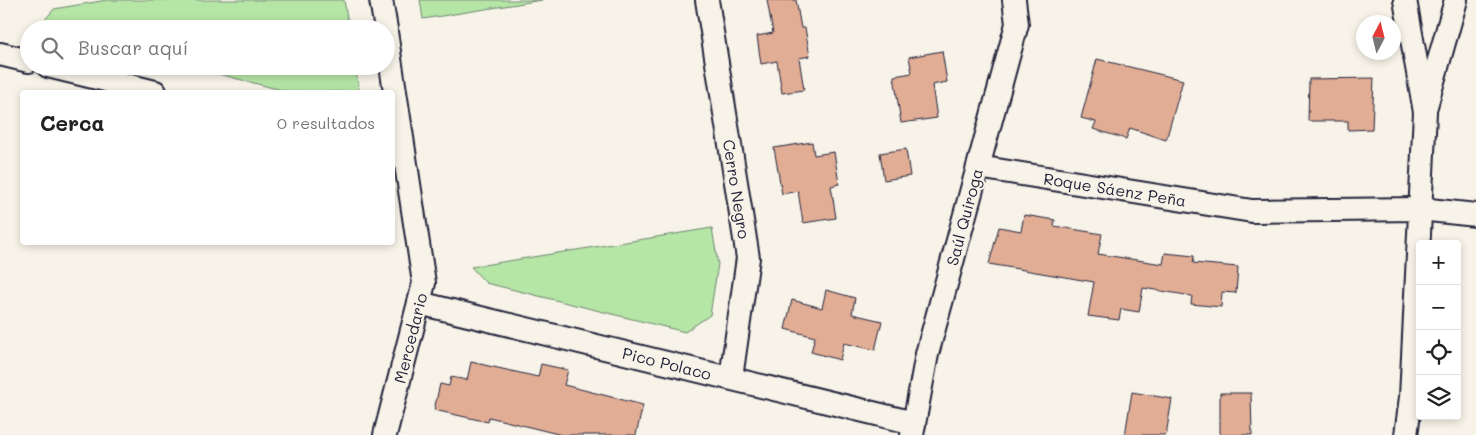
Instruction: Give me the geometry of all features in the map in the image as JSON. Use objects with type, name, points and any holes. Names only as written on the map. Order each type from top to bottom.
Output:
[{"type":"street","points":[[381,0],[384,20]]},
{"type":"street","name":"Cerro Negro","points":[[707,0],[748,258],[731,378]]},
{"type":"street","name":"Saúl Quiroga","points":[[913,429],[927,354],[1017,24],[1014,0]]},
{"type":"street","points":[[1405,0],[1424,112],[1411,397],[1406,435]]},
{"type":"street","points":[[1424,112],[1456,0]]},
{"type":"street","points":[[0,54],[20,60]]},
{"type":"street","points":[[85,75],[147,90]]},
{"type":"street","name":"Mercedario","points":[[391,75],[392,90]]},
{"type":"street","name":"Mercedario","points":[[386,435],[424,283],[399,152],[395,115]]},
{"type":"street","name":"Roque Sáenz Peña","points":[[978,167],[1252,211],[1420,209],[1476,215]]},
{"type":"street","name":"Pico Polaco","points":[[419,303],[731,378],[913,429]]},
{"type":"green space","points":[[107,0],[344,0],[347,20],[45,20],[54,9]]},
{"type":"green space","points":[[420,0],[542,0],[423,19]]},
{"type":"green space","points":[[222,75],[357,75],[359,89],[358,90],[281,90]]},
{"type":"green space","points":[[712,228],[718,264],[710,315],[685,332],[486,283],[471,267]]},
{"type":"building","points":[[767,0],[796,0],[801,28],[805,28],[810,56],[799,58],[804,90],[782,93],[777,61],[761,64],[757,36],[773,33]]},
{"type":"building","points":[[942,51],[947,82],[932,85],[937,118],[901,123],[894,76],[912,73],[909,57]]},
{"type":"building","points":[[1097,59],[1183,80],[1166,140],[1130,128],[1126,139],[1093,129],[1096,122],[1081,118]]},
{"type":"building","points":[[1374,78],[1372,129],[1348,130],[1348,121],[1308,121],[1309,79]]},
{"type":"building","points":[[812,142],[814,155],[834,152],[839,184],[831,186],[836,218],[803,223],[798,191],[782,194],[774,148]]},
{"type":"building","points":[[906,149],[910,176],[884,180],[880,153]]},
{"type":"building","points":[[1024,215],[1055,220],[1054,226],[1102,234],[1098,254],[1163,264],[1165,253],[1194,256],[1193,263],[1238,267],[1236,293],[1222,292],[1221,307],[1191,304],[1192,296],[1143,288],[1139,312],[1121,309],[1119,320],[1088,316],[1094,282],[989,264],[999,227],[1021,231]]},
{"type":"building","points":[[826,290],[855,298],[852,314],[882,321],[875,350],[844,343],[840,360],[811,352],[815,337],[785,329],[792,300],[822,308]]},
{"type":"building","points":[[471,362],[538,377],[541,364],[568,370],[564,385],[643,405],[636,435],[562,435],[489,417],[488,422],[434,410],[440,384],[449,386],[451,377],[467,380]]},
{"type":"building","points":[[1132,392],[1172,399],[1166,435],[1125,435]]},
{"type":"building","points":[[1220,393],[1251,393],[1252,435],[1220,435]]}]
